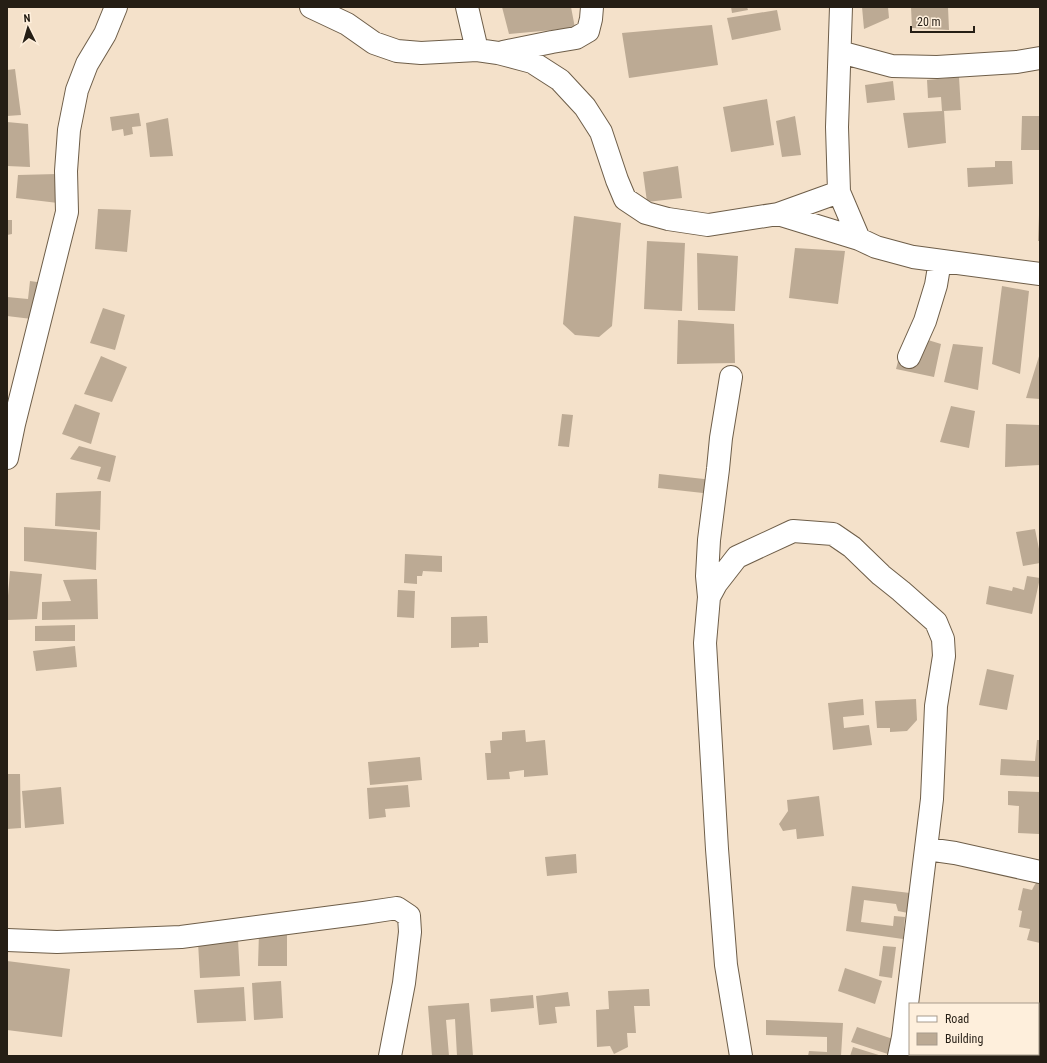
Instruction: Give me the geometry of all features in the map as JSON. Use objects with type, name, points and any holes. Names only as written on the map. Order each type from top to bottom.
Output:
[{"type":"street","points":[[7,458],[14,424],[67,212],[66,171],[69,130],[77,90],[87,64],[105,34],[116,7]]},
{"type":"street","points":[[311,7],[347,24],[374,42],[398,51],[421,53],[488,52],[576,38],[588,32],[592,7]]},
{"type":"street","points":[[467,7],[488,52]]},
{"type":"street","points":[[841,7],[837,127],[840,192],[859,239]]},
{"type":"street","points":[[488,52],[532,62],[560,80],[585,108],[601,132],[625,199],[646,213],[668,219],[708,225],[778,214],[840,192]]},
{"type":"street","points":[[840,52],[892,66],[937,67],[1017,62],[1040,58]]},
{"type":"street","points":[[778,214],[859,239],[876,247],[913,257],[1040,274]]},
{"type":"street","points":[[909,357],[925,321],[936,285],[940,261]]},
{"type":"street","points":[[731,377],[721,438],[709,540],[707,576],[709,597],[705,643],[717,849],[726,965],[742,1056]]},
{"type":"street","points":[[709,597],[716,584],[737,557],[793,531],[834,534],[852,547],[881,575],[936,622],[942,639],[944,656],[936,706],[932,799],[903,1037],[899,1056]]},
{"type":"street","points":[[927,849],[955,852],[1040,872]]},
{"type":"street","points":[[7,940],[57,942],[181,937],[397,908],[408,916],[410,932],[404,983],[390,1056]]},
{"type":"building","points":[[502,7],[571,7],[575,28],[509,34]]},
{"type":"building","points":[[731,7],[747,7],[748,10],[732,13]]},
{"type":"building","points":[[862,7],[888,7],[889,18],[864,29]]},
{"type":"building","points":[[911,7],[948,7],[949,30],[912,28]]},
{"type":"building","points":[[777,10],[781,30],[732,40],[727,18]]},
{"type":"building","points":[[712,25],[718,65],[629,78],[622,33]]},
{"type":"building","points":[[15,69],[21,115],[7,116],[7,70]]},
{"type":"building","points":[[959,77],[961,110],[944,111],[946,143],[908,148],[903,113],[942,111],[941,97],[928,98],[927,80]]},
{"type":"building","points":[[893,81],[895,100],[867,103],[865,85]]},
{"type":"building","points":[[767,99],[774,145],[731,152],[723,107]]},
{"type":"building","points":[[139,113],[141,126],[132,127],[133,134],[124,136],[123,129],[112,131],[110,117]]},
{"type":"building","points":[[795,116],[801,155],[782,157],[776,121]]},
{"type":"building","points":[[1022,116],[1040,116],[1040,150],[1021,150]]},
{"type":"building","points":[[168,118],[173,156],[150,157],[146,123]]},
{"type":"building","points":[[7,122],[28,124],[30,167],[7,166]]},
{"type":"building","points":[[995,161],[1012,161],[1013,184],[968,187],[967,168],[995,167]]},
{"type":"building","points":[[678,166],[682,198],[647,202],[643,172]]},
{"type":"building","points":[[57,174],[58,203],[16,198],[18,175]]},
{"type":"building","points":[[98,209],[131,210],[127,252],[95,249]]},
{"type":"building","points":[[1039,215],[1040,241],[1038,241]]},
{"type":"building","points":[[574,216],[621,223],[612,326],[599,337],[575,335],[563,324]]},
{"type":"building","points":[[7,220],[12,220],[12,234],[7,235]]},
{"type":"building","points":[[647,241],[685,243],[682,311],[644,309]]},
{"type":"building","points":[[795,248],[845,251],[838,304],[789,298]]},
{"type":"building","points":[[697,253],[738,256],[735,311],[698,310]]},
{"type":"building","points":[[30,281],[44,283],[40,320],[7,316],[7,297],[28,299]]},
{"type":"building","points":[[1002,286],[1029,291],[1020,374],[992,364]]},
{"type":"building","points":[[103,308],[125,315],[115,350],[90,343]]},
{"type":"building","points":[[678,320],[734,324],[735,363],[677,364]]},
{"type":"building","points":[[928,340],[941,344],[934,377],[896,369],[900,354],[922,356]]},
{"type":"building","points":[[953,344],[983,347],[978,390],[944,382]]},
{"type":"building","points":[[1040,353],[1040,399],[1026,398]]},
{"type":"building","points":[[101,356],[127,367],[112,402],[84,394]]},
{"type":"building","points":[[75,404],[100,413],[91,444],[62,434]]},
{"type":"building","points":[[951,406],[975,411],[969,448],[940,442]]},
{"type":"building","points":[[562,414],[573,415],[569,447],[558,446]]},
{"type":"building","points":[[1006,424],[1040,425],[1040,465],[1005,467]]},
{"type":"building","points":[[79,446],[116,456],[110,482],[97,479],[101,467],[70,459]]},
{"type":"building","points":[[659,474],[713,480],[712,494],[658,488]]},
{"type":"building","points":[[101,491],[100,530],[55,526],[56,493]]},
{"type":"building","points":[[24,527],[97,532],[96,570],[24,561]]},
{"type":"building","points":[[1035,529],[1040,554],[1040,563],[1023,566],[1016,532]]},
{"type":"building","points":[[405,554],[442,556],[442,572],[423,571],[422,576],[417,576],[417,584],[404,583]]},
{"type":"building","points":[[10,571],[42,574],[37,619],[7,620]]},
{"type":"building","points":[[1027,576],[1040,578],[1032,614],[986,604],[989,586],[1012,591],[1013,587],[1024,590]]},
{"type":"building","points":[[97,579],[98,619],[42,620],[42,602],[71,601],[63,580]]},
{"type":"building","points":[[398,590],[415,591],[414,618],[397,617]]},
{"type":"building","points":[[487,616],[488,643],[479,643],[479,647],[451,648],[451,617]]},
{"type":"building","points":[[75,625],[75,641],[35,641],[35,626]]},
{"type":"building","points":[[75,646],[77,667],[36,671],[33,651]]},
{"type":"building","points":[[987,669],[1014,675],[1007,710],[979,705]]},
{"type":"building","points":[[863,699],[864,715],[843,717],[844,728],[869,725],[872,745],[833,750],[828,703]]},
{"type":"building","points":[[916,699],[917,720],[907,731],[890,732],[890,728],[877,728],[875,701]]},
{"type":"building","points":[[525,730],[526,742],[545,740],[548,775],[524,777],[524,770],[509,772],[510,779],[487,780],[485,753],[491,753],[490,741],[502,740],[502,732]]},
{"type":"building","points":[[1037,740],[1040,740],[1040,777],[1000,775],[1001,759],[1035,761]]},
{"type":"building","points":[[420,757],[422,780],[370,785],[368,762]]},
{"type":"building","points":[[7,774],[20,774],[21,828],[7,829]]},
{"type":"building","points":[[408,785],[410,807],[385,809],[386,817],[369,819],[367,788]]},
{"type":"building","points":[[61,787],[64,824],[25,828],[22,791]]},
{"type":"building","points":[[1008,791],[1040,792],[1039,834],[1018,833],[1019,806],[1008,805]]},
{"type":"building","points":[[819,796],[824,836],[797,839],[796,829],[783,831],[779,824],[788,811],[787,800]]},
{"type":"building","points":[[576,854],[577,873],[547,876],[545,857]]},
{"type":"building","points":[[1040,877],[1040,943],[1027,940],[1030,929],[1019,927],[1022,911],[1018,910],[1023,888],[1032,890]]},
{"type":"building","points":[[852,886],[910,893],[908,913],[898,911],[896,904],[864,900],[861,922],[893,926],[894,916],[905,917],[903,939],[846,931]]},
{"type":"building","points":[[259,932],[287,932],[287,966],[258,966]]},
{"type":"building","points":[[238,940],[240,976],[200,978],[198,942]]},
{"type":"building","points":[[883,946],[896,947],[892,978],[879,976]]},
{"type":"building","points":[[7,961],[70,969],[62,1037],[7,1030]]},
{"type":"building","points":[[845,968],[882,981],[875,1004],[838,991]]},
{"type":"building","points":[[281,981],[283,1018],[254,1020],[252,983]]},
{"type":"building","points":[[244,987],[246,1021],[197,1023],[194,990]]},
{"type":"building","points":[[649,989],[650,1006],[634,1006],[636,1033],[627,1033],[628,1047],[614,1054],[610,1046],[597,1047],[596,1010],[609,1009],[608,991]]},
{"type":"building","points":[[568,992],[570,1006],[555,1007],[557,1023],[539,1025],[536,996]]},
{"type":"building","points":[[533,995],[534,1008],[491,1012],[490,999]]},
{"type":"building","points":[[469,1003],[473,1056],[457,1056],[455,1019],[446,1020],[449,1056],[432,1056],[428,1006]]},
{"type":"building","points":[[766,1020],[843,1023],[841,1056],[808,1056],[809,1051],[827,1052],[827,1037],[766,1035]]},
{"type":"building","points":[[857,1027],[899,1041],[894,1056],[851,1042]]},
{"type":"building","points":[[853,1047],[882,1056],[850,1056]]}]
